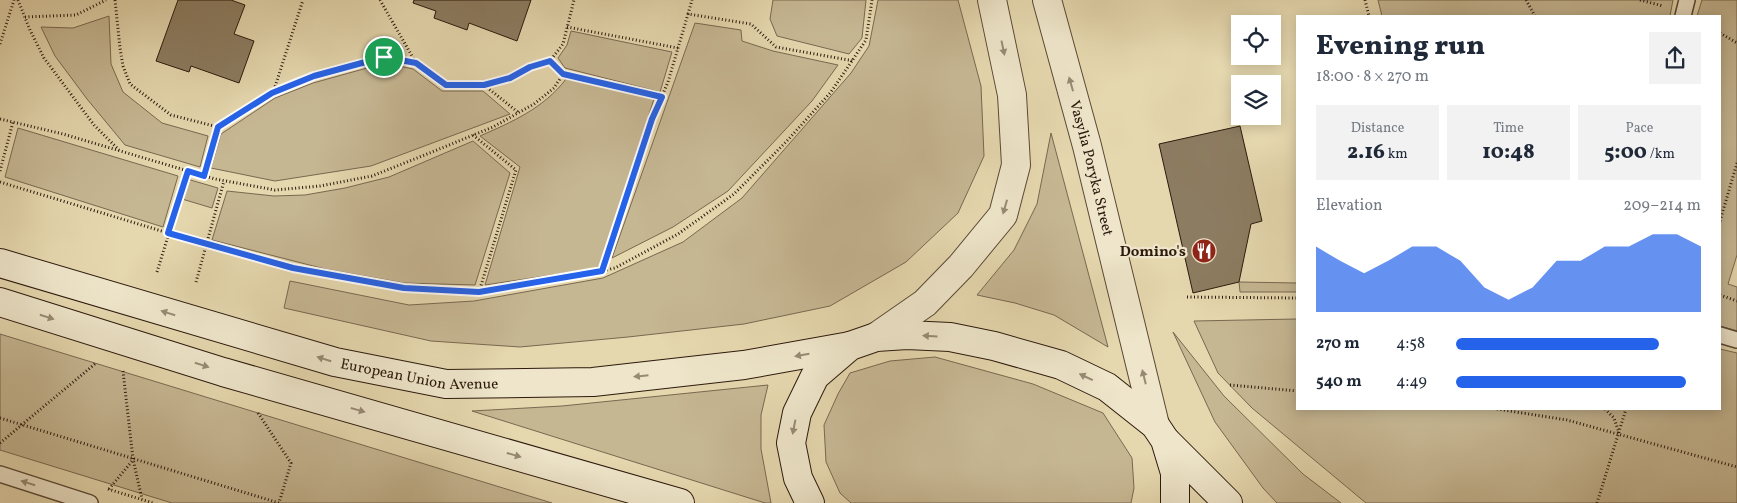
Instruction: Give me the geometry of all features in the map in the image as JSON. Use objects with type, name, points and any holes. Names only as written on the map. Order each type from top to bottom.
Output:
[{"type":"main road","points":[[876,337],[925,303],[962,266],[1003,215],[1016,165],[1016,155],[1012,95],[992,0]]},
{"type":"main road","name":"Vasylia Poryka Street","points":[[1047,0],[1087,146],[1160,432],[1175,473],[1175,503]]},
{"type":"main road","name":"European Union Avenue","points":[[0,263],[335,362],[446,384],[593,382],[744,365],[850,346]]},
{"type":"main road","points":[[0,302],[223,372],[680,503]]},
{"type":"main road","points":[[810,503],[798,478],[791,443],[797,413],[815,376],[850,346],[876,337],[906,335],[950,337],[994,346],[1061,365],[1107,387],[1160,432],[1228,503]]},
{"type":"lane","points":[[1683,15],[1688,0]]},
{"type":"lane","points":[[1721,336],[1737,340]]},
{"type":"lane","points":[[0,474],[90,503]]},
{"type":"path","points":[[0,44],[14,0]]},
{"type":"path","points":[[18,0],[44,58],[94,125],[120,151]]},
{"type":"path","points":[[25,17],[76,15],[106,0]]},
{"type":"path","points":[[115,0],[121,57],[130,84],[171,115],[218,127]]},
{"type":"path","points":[[272,93],[303,0]]},
{"type":"path","points":[[380,0],[416,63],[446,85],[484,85],[510,78],[530,67],[550,61],[563,44],[574,0]]},
{"type":"path","points":[[602,271],[652,119],[662,97],[692,0]]},
{"type":"path","points":[[0,182],[168,233],[293,268],[404,288],[479,292],[602,271],[615,268],[678,234],[734,194],[786,142],[831,92],[854,61],[866,40],[872,0]]},
{"type":"path","points":[[1365,0],[1369,15]]},
{"type":"path","points":[[1526,0],[1534,15]]},
{"type":"path","points":[[688,14],[751,24],[776,47],[854,61]]},
{"type":"path","points":[[567,27],[678,48]]},
{"type":"path","points":[[1721,34],[1737,44]]},
{"type":"path","points":[[204,176],[218,127],[272,93],[314,76],[384,57],[416,63]]},
{"type":"path","points":[[550,61],[563,74],[662,97]]},
{"type":"path","points":[[0,118],[63,134],[204,176],[275,190],[372,176],[473,135],[519,113],[554,88],[563,74]]},
{"type":"path","points":[[484,85],[519,113]]},
{"type":"path","points":[[0,171],[12,122]]},
{"type":"path","points":[[473,135],[516,170],[479,292]]},
{"type":"path","points":[[1721,218],[1737,164]]},
{"type":"path","points":[[157,272],[188,171]]},
{"type":"path","points":[[196,282],[224,181]]},
{"type":"path","points":[[1721,295],[1737,301]]},
{"type":"path","points":[[1187,297],[1296,298]]},
{"type":"path","points":[[0,443],[99,361]]},
{"type":"path","points":[[123,368],[133,459],[142,499]]},
{"type":"path","points":[[1230,385],[1296,391]]},
{"type":"path","points":[[1503,410],[1567,420],[1737,467]]},
{"type":"path","points":[[1606,410],[1614,418],[1620,434]]},
{"type":"path","points":[[1597,503],[1620,434],[1626,410]]},
{"type":"path","points":[[0,418],[279,503],[291,463],[257,412]]},
{"type":"path","points":[[109,489],[133,459]]},
{"type":"shaded area","points":[[773,0],[866,0],[862,38],[849,54],[777,36],[770,19]]},
{"type":"shaded area","points":[[878,0],[958,0],[981,86],[984,156],[958,213],[906,262],[830,306],[744,324],[520,347],[431,341],[284,308],[290,281],[409,305],[474,301],[603,278],[683,242],[742,198],[851,73],[869,46]]},
{"type":"shaded area","points":[[1378,0],[1673,0],[1670,15],[1382,15]]},
{"type":"shaded area","points":[[1702,0],[1737,0],[1737,255],[1728,284],[1737,287],[1737,331],[1721,326],[1721,15],[1697,15]]},
{"type":"shaded area","points":[[109,16],[111,64],[123,92],[162,123],[208,136],[200,167],[125,145],[55,56],[41,27],[73,28]]},
{"type":"shaded area","points":[[695,23],[741,30],[742,41],[773,51],[838,65],[812,101],[728,191],[673,227],[612,258]]},
{"type":"shaded area","points":[[571,31],[672,52],[660,92],[565,68],[558,58],[567,45]]},
{"type":"shaded area","points":[[385,63],[413,69],[442,91],[483,91],[510,114],[371,166],[275,181],[211,168],[221,134],[275,98],[313,83]]},
{"type":"shaded area","points":[[566,79],[654,99],[599,268],[485,285],[520,167],[480,136],[538,106]]},
{"type":"shaded area","points":[[18,128],[178,176],[163,227],[5,177]]},
{"type":"shaded area","points":[[1051,133],[1108,347],[1054,315],[1015,303],[977,295],[1014,250],[1037,204]]},
{"type":"shaded area","points":[[473,141],[510,173],[475,285],[404,283],[325,269],[212,240],[227,191],[274,196],[305,195],[345,188],[389,177]]},
{"type":"shaded area","points":[[187,179],[218,188],[212,208],[182,199]]},
{"type":"shaded area","points":[[1239,282],[1296,283],[1296,292],[1240,292]]},
{"type":"shaded area","points":[[1296,319],[1296,410],[1721,410],[1721,349],[1737,353],[1737,503],[1366,503],[1252,408],[1218,373],[1194,321]]},
{"type":"shaded area","points":[[1173,332],[1224,396],[1303,474],[1341,503],[1277,503],[1263,488],[1215,422]]},
{"type":"shaded area","points":[[0,334],[552,503],[172,503],[0,450]]},
{"type":"shaded area","points":[[935,357],[1033,384],[1103,413],[1132,458],[1134,488],[1131,503],[851,503],[840,493],[826,462],[824,425],[850,373],[890,361]]},
{"type":"shaded area","points":[[768,385],[761,415],[761,449],[771,503],[765,503],[472,411],[562,406]]},
{"type":"building","points":[[178,0],[231,0],[245,5],[234,34],[254,41],[239,83],[191,66],[189,72],[156,61]]},
{"type":"building","points":[[414,0],[531,0],[517,41],[469,23],[467,30],[434,18],[436,11],[413,3]]},
{"type":"building","points":[[1240,126],[1262,221],[1251,224],[1239,282],[1193,293],[1159,144]]},
{"type":"place","name":"Domino's","points":[[1204,251]]},
{"type":"route","points":[[384,57],[416,63],[446,85],[484,85],[510,78],[530,67],[550,61],[563,74],[662,97],[652,119],[602,271],[479,292],[404,288],[293,268],[168,233],[188,171],[204,176],[218,127],[272,93],[314,76],[384,57]]}]
